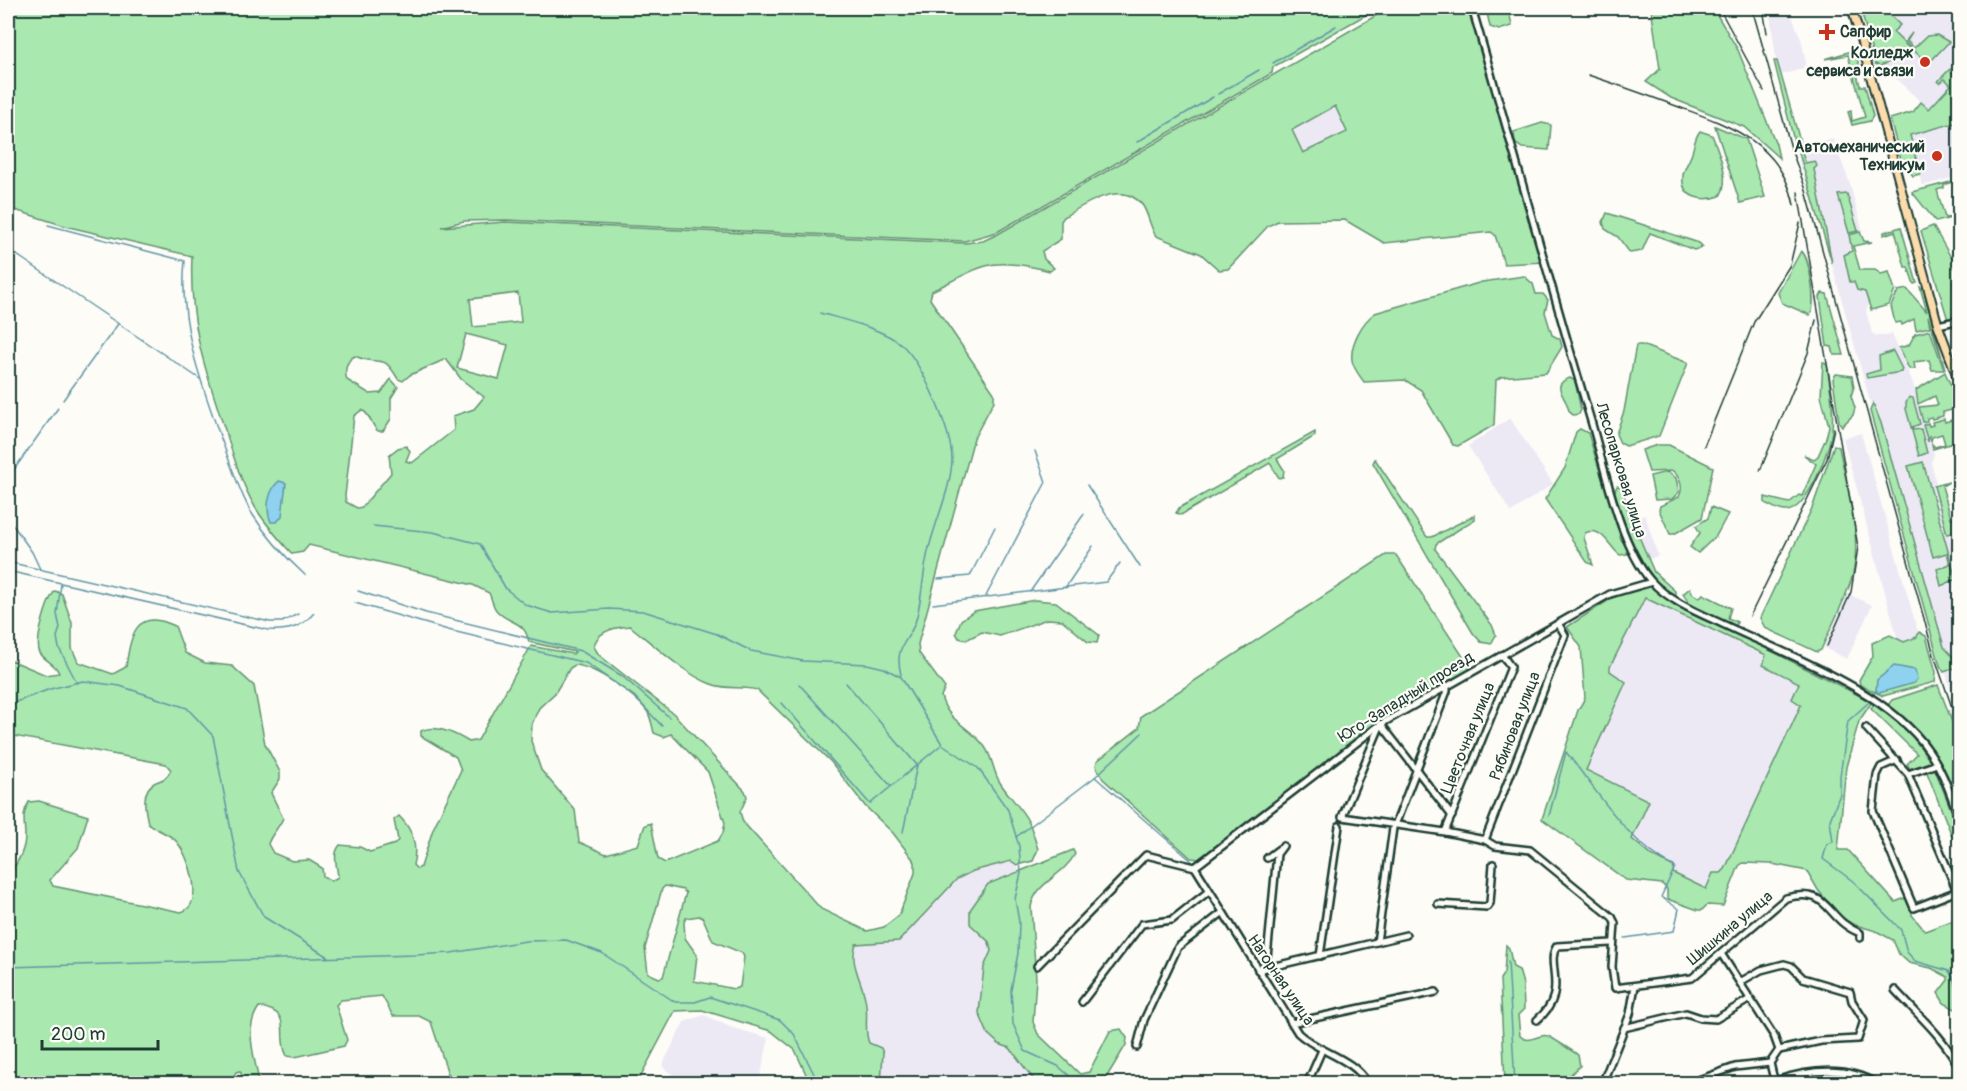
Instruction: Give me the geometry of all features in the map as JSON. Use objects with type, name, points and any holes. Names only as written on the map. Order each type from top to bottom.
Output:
[{"type":"main road","points":[[1852,8],[1938,326],[1959,384]]},
{"type":"street","name":"Лесопарковая улица","points":[[1472,8],[1627,540],[1652,582],[1687,607],[1870,696],[1912,730],[1937,764],[1959,820]]},
{"type":"street","points":[[1938,326],[1959,320]]},
{"type":"street","name":"Юго-Западный проезд","points":[[1195,867],[1381,724],[1610,594],[1652,582]]},
{"type":"street","name":"Рябиновая улица","points":[[1485,840],[1565,635],[1558,623]]},
{"type":"street","name":"Цветочная улица","points":[[1445,832],[1511,667],[1502,655]]},
{"type":"street","points":[[1377,942],[1394,826],[1417,771],[1447,687]]},
{"type":"street","points":[[1452,816],[1381,724],[1342,817],[1485,840]]},
{"type":"street","points":[[1866,729],[1897,760],[1908,774],[1958,890],[1914,908],[1872,806],[1881,767],[1897,760]]},
{"type":"street","points":[[1908,774],[1937,764]]},
{"type":"street","points":[[1320,956],[1339,826]]},
{"type":"street","name":"Шишкина улица","points":[[1485,840],[1495,846],[1530,850],[1612,917],[1615,923],[1612,943],[1615,988],[1692,978],[1722,955],[1786,898],[1803,893],[1819,898],[1833,916],[1860,933],[1860,938]]},
{"type":"street","points":[[1266,968],[1277,854],[1283,846],[1267,858]]},
{"type":"street","points":[[1037,966],[1146,855],[1195,867]]},
{"type":"street","points":[[1438,904],[1487,908],[1490,903],[1493,864]]},
{"type":"street","name":"Нагорная улица","points":[[1195,867],[1221,914],[1291,1023],[1306,1040],[1350,1064],[1368,1083]]},
{"type":"street","points":[[1082,1002],[1142,924],[1172,920],[1209,891]]},
{"type":"street","points":[[1137,1047],[1144,1020],[1178,947],[1221,914]]},
{"type":"street","points":[[1258,970],[1406,936]]},
{"type":"street","points":[[1537,1020],[1543,1015],[1556,990],[1553,961],[1557,946],[1612,943]]},
{"type":"street","points":[[1722,955],[1768,1025],[1779,1050]]},
{"type":"street","points":[[1687,1083],[1735,1067],[1770,1063],[1779,1050],[1821,1041],[1858,1039],[1864,1020],[1852,1001],[1850,992],[1803,978],[1791,966],[1784,964],[1761,969],[1740,982]]},
{"type":"street","points":[[1602,1083],[1624,1028],[1635,986]]},
{"type":"street","points":[[1895,990],[1941,1038],[1952,1052],[1959,1069]]},
{"type":"street","points":[[1291,1023],[1436,992]]},
{"type":"street","points":[[1624,1028],[1686,1013],[1701,1018],[1716,1018],[1749,999]]},
{"type":"street","points":[[1307,1083],[1322,1050]]},
{"type":"street","points":[[1770,1063],[1775,1082],[1793,1075],[1834,1071],[1867,1077],[1877,1083]]},
{"type":"shaded area","points":[[1769,8],[1787,8],[1790,11],[1802,42],[1806,63],[1802,69],[1781,75],[1776,58]]},
{"type":"shaded area","name":"Колледж сервиса и связи","points":[[1869,8],[1959,8],[1959,88],[1929,109],[1882,66]]},
{"type":"shaded area","points":[[1372,35],[1407,103],[1349,132],[1336,105],[1348,132],[1303,153],[1292,130],[1334,107],[1330,108],[1327,94],[1314,71],[1336,61],[1333,54]]},
{"type":"shaded area","name":"Автомеханический Техникум","points":[[1904,117],[1956,123],[1959,137],[1959,176],[1922,186]]},
{"type":"shaded area","points":[[1833,139],[1850,184],[1863,232],[1850,241],[1869,303],[1866,311],[1872,333],[1877,336],[1892,334],[1913,383],[1934,454],[1931,463],[1959,566],[1959,721],[1819,218],[1799,162],[1799,146]]},
{"type":"shaded area","points":[[1510,418],[1553,484],[1511,512],[1468,446]]},
{"type":"shaded area","points":[[1861,433],[1920,639],[1899,644],[1843,438]]},
{"type":"shaded area","points":[[1645,515],[1658,556],[1650,559],[1647,558],[1634,537],[1627,521]]},
{"type":"shaded area","points":[[1848,594],[1872,605],[1847,659],[1824,648]]},
{"type":"shaded area","points":[[1644,598],[1813,679],[1725,869],[1721,873],[1713,873],[1705,889],[1673,873],[1674,867],[1651,855],[1632,839],[1631,835],[1649,804],[1586,769],[1626,684],[1625,680],[1610,671],[1610,667]]},
{"type":"shaded area","points":[[1011,861],[1017,865],[1020,872],[988,884],[970,910],[970,924],[989,942],[991,951],[984,967],[979,1013],[988,1034],[999,1044],[1010,1048],[1034,1079],[1043,1083],[881,1083],[883,1053],[869,1043],[867,1037],[866,1002],[857,976],[854,947],[862,942],[899,941],[957,879],[973,871]]},
{"type":"shaded area","points":[[704,1015],[730,1027],[769,1038],[759,1083],[682,1083],[662,1066],[684,1022]]},
{"type":"green space","points":[[8,8],[1378,8],[1273,67],[1272,73],[997,232],[965,241],[505,220],[464,221],[441,227],[505,222],[965,243],[983,241],[998,234],[1389,8],[1469,8],[1544,262],[1504,264],[1495,235],[1491,232],[1384,243],[1345,220],[1278,221],[1268,226],[1228,269],[1219,270],[1201,254],[1156,236],[1143,206],[1135,198],[1126,194],[1115,194],[1094,200],[1064,217],[1061,221],[1061,239],[1042,251],[1044,259],[1054,268],[1050,271],[1014,264],[989,265],[932,291],[930,299],[994,393],[994,401],[974,438],[918,644],[919,653],[945,688],[941,696],[948,712],[985,747],[999,781],[1029,823],[1038,849],[1033,861],[1017,865],[1011,861],[973,871],[957,879],[899,941],[856,944],[855,967],[865,997],[869,1043],[881,1048],[883,1053],[881,1083],[810,1083],[795,1050],[771,1031],[702,1010],[675,1011],[637,1083],[451,1083],[431,1022],[419,1016],[393,1016],[382,996],[341,1000],[336,1005],[347,1040],[344,1046],[295,1057],[287,1056],[284,1048],[281,1019],[270,1010],[259,1007],[254,1015],[251,1032],[257,1083],[245,1083],[240,1071],[236,1072],[230,1083],[8,1083],[8,877],[20,858],[25,836],[24,815],[29,802],[39,801],[88,816],[78,848],[50,880],[53,886],[181,912],[188,908],[193,900],[194,890],[190,868],[181,848],[173,838],[148,823],[146,795],[151,785],[170,773],[171,770],[166,764],[8,735],[8,659],[46,675],[59,673],[42,656],[39,648],[42,622],[48,603],[55,591],[62,594],[72,623],[72,648],[78,662],[113,674],[126,667],[130,644],[137,627],[151,620],[162,621],[175,626],[185,653],[205,663],[232,666],[254,686],[265,744],[280,772],[280,779],[271,793],[283,818],[268,844],[273,853],[292,861],[309,860],[322,868],[323,876],[331,881],[338,877],[336,856],[340,845],[360,847],[370,852],[395,844],[398,840],[394,820],[399,816],[408,827],[413,839],[415,851],[413,865],[417,869],[421,867],[433,829],[461,770],[456,757],[421,736],[421,731],[439,729],[469,742],[478,740],[531,646],[573,654],[575,652],[529,642],[524,629],[496,609],[489,593],[473,585],[309,545],[303,552],[292,554],[255,507],[235,460],[200,345],[193,303],[192,256],[65,226],[15,210],[8,211]],"holes":[[[1335,106],[1347,132],[1303,153],[1292,130]],[[518,293],[521,322],[473,327],[470,299]],[[466,334],[508,345],[499,379],[457,368]],[[355,356],[370,361],[384,362],[398,379],[403,381],[410,375],[446,359],[461,379],[484,397],[474,409],[453,416],[454,430],[412,463],[406,461],[410,451],[406,446],[398,448],[389,455],[391,473],[362,507],[357,508],[346,502],[345,496],[354,416],[362,410],[378,431],[383,431],[391,419],[391,398],[398,387],[391,379],[381,393],[370,394],[347,380],[346,370],[350,360]],[[630,626],[680,666],[711,684],[757,690],[831,762],[865,806],[893,833],[915,862],[915,873],[899,915],[884,927],[867,931],[821,909],[743,822],[740,812],[747,797],[745,791],[674,714],[599,655],[594,647],[599,637],[619,627]],[[575,665],[604,676],[641,704],[647,711],[654,733],[664,737],[671,734],[708,772],[725,823],[718,841],[665,863],[658,859],[651,823],[645,825],[638,845],[606,854],[579,842],[575,810],[541,770],[531,741],[532,724],[539,708],[555,693],[570,668]],[[665,886],[683,890],[686,893],[663,977],[659,978],[648,973],[645,948],[662,889]],[[699,916],[703,918],[713,941],[742,953],[744,957],[740,987],[734,989],[694,981],[697,955],[685,938],[686,918]]]},
{"type":"green space","points":[[1486,8],[1509,10],[1512,26],[1499,30],[1490,27]]},
{"type":"green space","points":[[1651,8],[1713,8],[1738,50],[1776,144],[1779,158],[1744,127],[1671,98],[1646,82],[1660,69]]},
{"type":"green space","points":[[1864,8],[1893,8],[1888,13],[1900,25],[1893,32],[1911,50],[1910,54],[1880,66],[1875,64],[1861,10]]},
{"type":"green space","points":[[1912,33],[1907,41],[1914,48],[1927,36],[1937,35],[1949,42],[1928,64],[1905,42]]},
{"type":"green space","points":[[1855,50],[1860,69],[1856,70],[1860,86],[1865,86],[1873,116],[1870,121],[1852,125],[1848,112],[1851,111],[1852,121],[1865,117],[1848,55],[1825,59]]},
{"type":"green space","points":[[1774,61],[1777,61],[1800,141],[1799,149],[1796,149]]},
{"type":"green space","points":[[1950,69],[1953,74],[1959,74],[1959,141],[1955,123],[1910,135],[1920,174],[1913,176],[1901,160],[1890,119],[1913,112],[1921,102],[1929,109],[1951,85],[1945,79],[1940,83],[1938,81]]},
{"type":"green space","points":[[1542,123],[1551,125],[1549,150],[1522,148],[1515,143],[1514,132]]},
{"type":"green space","points":[[1715,126],[1746,139],[1765,197],[1740,203]]},
{"type":"green space","points":[[1700,131],[1712,135],[1723,166],[1723,189],[1720,196],[1714,198],[1694,197],[1685,189],[1683,183],[1683,175]]},
{"type":"green space","points":[[1802,151],[1805,163],[1815,161],[1817,166],[1814,169],[1832,263],[1799,153]]},
{"type":"green space","points":[[1958,180],[1937,190],[1945,218],[1952,217],[1953,211],[1955,217],[1936,222],[1912,192]]},
{"type":"green space","points":[[1847,194],[1858,231],[1849,233],[1838,195]]},
{"type":"green space","points":[[1607,213],[1699,243],[1703,247],[1694,250],[1650,233],[1642,251],[1630,253],[1618,237],[1605,229],[1603,222]]},
{"type":"green space","points":[[1933,226],[1952,259],[1959,259],[1959,278],[1956,274],[1953,284],[1959,308],[1954,317],[1948,320],[1921,231]]},
{"type":"green space","points":[[1901,227],[1917,283],[1914,284],[1908,267],[1905,267],[1895,231],[1884,235],[1884,232]]},
{"type":"green space","points":[[1860,232],[1864,241],[1872,242],[1853,246],[1860,270],[1875,270],[1881,274],[1889,272],[1895,290],[1889,305],[1871,310],[1865,292],[1857,290],[1854,282],[1850,282],[1844,255],[1852,251],[1849,235]]},
{"type":"green space","points":[[1801,251],[1807,262],[1812,282],[1813,302],[1810,315],[1782,303],[1778,293]]},
{"type":"green space","points":[[1524,276],[1533,284],[1536,294],[1543,294],[1548,300],[1545,312],[1552,335],[1560,339],[1562,347],[1546,373],[1501,377],[1496,380],[1494,425],[1458,446],[1453,445],[1421,390],[1405,380],[1364,382],[1355,369],[1352,354],[1355,340],[1366,322],[1375,313],[1482,282]]},
{"type":"green space","points":[[1920,287],[1923,289],[1945,369],[1928,316],[1930,327],[1916,330],[1914,319],[1902,325],[1901,322],[1895,323],[1891,306],[1898,291],[1907,289],[1927,312]]},
{"type":"green space","points":[[1822,293],[1827,294],[1844,355],[1834,355],[1832,347],[1827,346],[1820,297]]},
{"type":"green space","points":[[1930,330],[1944,370],[1932,370],[1929,360],[1914,362],[1915,369],[1909,369],[1899,348],[1909,345],[1915,334]]},
{"type":"green space","points":[[1636,345],[1642,345],[1688,363],[1659,436],[1626,446],[1620,443],[1616,434],[1624,411]]},
{"type":"green space","points":[[1893,351],[1902,369],[1901,372],[1867,378],[1866,374],[1880,370],[1879,356]]},
{"type":"green space","points":[[1823,362],[1827,365],[1831,398],[1830,439],[1810,490],[1795,508],[1781,511],[1765,503],[1765,497],[1789,503],[1799,495],[1802,496],[1816,464],[1804,455],[1814,459],[1818,456],[1826,438],[1829,426],[1821,396]]},
{"type":"green space","points":[[1945,372],[1960,415],[1958,433],[1954,443],[1933,449],[1932,444],[1935,447],[1945,444],[1942,434],[1932,437],[1931,441],[1929,435],[1928,442],[1923,425],[1928,423],[1929,426],[1933,425],[1932,422],[1955,419],[1952,410],[1943,412],[1943,416],[1927,418],[1927,421],[1923,422],[1919,407],[1938,405],[1935,396],[1918,404],[1916,390]]},
{"type":"green space","points":[[1836,374],[1852,376],[1854,387],[1851,396],[1855,408],[1853,415],[1842,426],[1839,422],[1833,379]]},
{"type":"green space","points":[[1570,378],[1575,381],[1581,410],[1579,414],[1573,415],[1569,411],[1560,388],[1562,382]]},
{"type":"green space","points":[[1909,397],[1913,398],[1920,424],[1912,427],[1913,430],[1921,429],[1927,453],[1919,456],[1906,409]]},
{"type":"green space","points":[[1873,403],[1881,423],[1944,647],[1954,658],[1955,668],[1944,672],[1940,666],[1870,411]]},
{"type":"green space","points":[[1580,429],[1588,433],[1621,539],[1628,550],[1627,554],[1620,555],[1601,535],[1596,532],[1585,533],[1584,538],[1593,565],[1587,562],[1545,499],[1565,468],[1576,432]]},
{"type":"green space","points":[[1315,432],[1315,436],[1277,459],[1284,470],[1283,477],[1279,478],[1270,463],[1181,515],[1176,513],[1179,508]]},
{"type":"green space","points":[[1657,445],[1669,445],[1713,467],[1702,518],[1674,534],[1670,534],[1659,510],[1660,506],[1679,497],[1681,483],[1673,471],[1649,472],[1642,450]]},
{"type":"green space","points":[[1834,445],[1839,447],[1853,514],[1855,565],[1841,607],[1821,650],[1817,652],[1765,628],[1760,618],[1813,506]]},
{"type":"green space","points":[[1375,459],[1427,537],[1432,537],[1475,515],[1475,519],[1436,544],[1435,549],[1492,625],[1496,635],[1491,644],[1481,642],[1473,633],[1373,463]]},
{"type":"green space","points":[[1923,462],[1956,579],[1941,586],[1937,569],[1950,564],[1947,553],[1933,557],[1908,466]]},
{"type":"green space","points":[[1667,472],[1676,478],[1679,492],[1672,499],[1655,500],[1650,476]]},
{"type":"green space","points":[[1949,482],[1942,486],[1951,518],[1955,517],[1956,522],[1959,522],[1960,531],[1947,534],[1934,486]]},
{"type":"green space","points":[[1617,486],[1622,487],[1634,535],[1640,539],[1654,572],[1675,591],[1675,594],[1652,579],[1643,566],[1628,536],[1618,506],[1614,493]]},
{"type":"green space","points":[[1711,507],[1728,514],[1716,536],[1698,553],[1690,547],[1700,533],[1696,526],[1708,518]]},
{"type":"green space","points":[[1386,555],[1396,555],[1470,667],[1469,670],[1380,724],[1199,859],[1191,858],[1103,779],[1096,766],[1097,761],[1139,728],[1141,716]]},
{"type":"green space","points":[[1650,584],[1694,612],[1872,702],[1859,721],[1846,767],[1838,850],[1848,850],[1895,902],[1908,897],[1912,915],[1925,931],[1959,918],[1959,941],[1956,943],[1958,948],[1954,959],[1959,975],[1959,1011],[1944,1003],[1938,993],[1948,977],[1931,968],[1909,963],[1899,954],[1893,940],[1876,931],[1852,924],[1838,915],[1818,890],[1807,871],[1772,864],[1743,863],[1739,866],[1723,906],[1707,905],[1702,910],[1698,910],[1667,899],[1667,889],[1662,884],[1626,880],[1542,819],[1578,710],[1585,698],[1581,647],[1567,627],[1612,598]],"holes":[[[1645,598],[1766,655],[1763,665],[1799,683],[1792,699],[1801,705],[1725,869],[1721,873],[1713,873],[1706,889],[1673,873],[1674,867],[1651,855],[1632,839],[1649,801],[1586,770],[1626,682],[1610,671],[1610,667]]]},
{"type":"green space","points":[[1690,588],[1699,598],[1703,594],[1731,608],[1728,618],[1737,622],[1736,627],[1691,606],[1683,594]]},
{"type":"green space","points":[[1035,600],[1056,602],[1099,635],[1097,643],[1088,642],[1062,620],[1047,619],[1000,636],[982,632],[966,640],[959,638],[956,633],[961,620],[974,611]]},
{"type":"green space","points":[[1919,632],[1926,636],[1936,672],[1935,682],[1883,696],[1860,685],[1859,680],[1873,656],[1872,643],[1890,635],[1904,642],[1917,637]]},
{"type":"green space","points":[[1938,685],[1959,740],[1959,780],[1952,782],[1924,738],[1888,705],[1892,700]]},
{"type":"green space","points":[[1874,704],[1910,733],[1931,762],[1910,769],[1907,764],[1917,754],[1871,709]]},
{"type":"green space","points":[[1934,767],[1959,830],[1959,854],[1926,770]]},
{"type":"green space","points":[[1073,850],[1075,854],[1070,862],[1038,891],[1031,907],[1036,979],[1033,1022],[1038,1034],[1080,1074],[1089,1072],[1110,1031],[1121,1029],[1127,1038],[1126,1045],[1103,1083],[1043,1083],[1034,1080],[1010,1048],[999,1044],[988,1034],[979,1013],[984,967],[991,951],[989,942],[970,924],[970,910],[988,884]]},
{"type":"green space","points":[[1506,945],[1509,948],[1513,967],[1519,970],[1523,984],[1524,1009],[1518,1015],[1520,1036],[1531,1039],[1548,1036],[1578,1055],[1580,1066],[1571,1074],[1571,1083],[1505,1083],[1500,979],[1504,973]]},
{"type":"water","points":[[279,481],[286,483],[282,516],[277,522],[271,522],[268,512],[269,500],[272,490]]},
{"type":"water","points":[[1894,666],[1915,670],[1917,679],[1914,683],[1879,693],[1876,690],[1877,680]]},
{"type":"waterway","points":[[1273,63],[1336,26]]},
{"type":"waterway","points":[[1218,94],[1259,70]]},
{"type":"waterway","points":[[1137,142],[1213,97]]},
{"type":"waterway","points":[[48,225],[185,261],[185,308],[188,331],[207,400],[236,479],[251,512],[263,529],[305,575]]},
{"type":"waterway","points":[[8,249],[200,379]]},
{"type":"waterway","points":[[820,313],[873,329],[901,344],[926,381],[941,416],[951,448],[949,481],[928,553],[917,616],[899,656],[901,675]]},
{"type":"waterway","points":[[63,400],[118,324]]},
{"type":"waterway","points":[[8,478],[58,408]]},
{"type":"waterway","points":[[985,598],[1046,482],[1035,451]]},
{"type":"waterway","points":[[1087,485],[1140,567]]},
{"type":"waterway","points":[[1030,592],[1084,514]]},
{"type":"waterway","points":[[8,518],[32,552],[40,569]]},
{"type":"waterway","points":[[373,526],[433,532],[480,544],[506,589],[526,605],[552,613],[609,609],[643,611],[717,634],[751,651],[803,661],[867,664],[884,668],[901,677],[942,744],[978,768],[1008,810],[1019,846],[1021,873],[1015,899],[1019,922],[1018,953],[1011,990],[1013,1024],[1025,1051],[1058,1066],[1079,1084]]},
{"type":"waterway","points":[[938,579],[970,576],[995,527]]},
{"type":"waterway","points":[[1065,588],[1093,546]]},
{"type":"waterway","points":[[8,562],[270,622],[282,622],[298,614]]},
{"type":"waterway","points":[[933,604],[1106,582],[1120,563]]},
{"type":"waterway","points":[[8,571],[268,630],[294,628],[314,613]]},
{"type":"waterway","points":[[61,584],[57,614],[60,628],[57,637],[59,648],[77,683]]},
{"type":"waterway","points":[[358,591],[426,613],[581,651],[622,676],[669,717]]},
{"type":"waterway","points":[[355,603],[448,630],[586,663],[634,696],[662,726]]},
{"type":"waterway","points":[[8,705],[50,689],[83,681],[120,686],[187,708],[213,736],[239,872],[264,917],[328,957]]},
{"type":"waterway","points":[[846,683],[917,765],[903,832]]},
{"type":"waterway","points":[[799,684],[891,786]]},
{"type":"waterway","points":[[1873,696],[1876,690]]},
{"type":"waterway","points":[[782,703],[870,804],[941,745]]},
{"type":"waterway","points":[[1868,703],[1848,721],[1840,776],[1840,794],[1830,820],[1833,842],[1827,844],[1823,859],[1854,882],[1901,930],[1907,952],[1915,961],[1949,971],[1955,981],[1960,1000]]},
{"type":"waterway","points":[[1016,837],[1095,777],[1142,733]]},
{"type":"waterway","points":[[1549,816],[1566,752],[1628,831],[1642,845],[1675,867],[1661,897],[1679,909],[1674,931],[1625,938]]},
{"type":"waterway","points":[[1095,777],[1194,863]]},
{"type":"waterway","points":[[8,967],[415,955],[451,953],[526,941],[566,940],[602,953],[675,1002],[695,1002],[710,997],[780,1020],[794,1034],[819,1084]]},
{"type":"waterway","points":[[1508,961],[1515,1084]]},
{"type":"railway","points":[[1719,8],[1764,91]]},
{"type":"railway","points":[[1752,8],[1793,155]]},
{"type":"railway","points":[[1763,8],[1767,33]]},
{"type":"railway","points":[[1588,75],[1698,114],[1735,130],[1751,140],[1766,152],[1778,167],[1788,184],[1794,205]]},
{"type":"railway","points":[[1791,149],[1805,187],[1934,655],[1960,731]]},
{"type":"railway","points":[[1798,192],[1858,547],[1851,592],[1827,646]]},
{"type":"railway","points":[[1704,446],[1754,322],[1790,265],[1800,223]]},
{"type":"railway","points":[[1760,471],[1808,353],[1816,320]]},
{"type":"railway","points":[[1750,616],[1827,459],[1834,428]]},
{"type":"place","name":"Сапфир","points":[[1827,32]]},
{"type":"place","name":"Колледж сервиса и связи","points":[[1925,62]]},
{"type":"place","name":"Автомеханический Техникум","points":[[1937,156]]}]
